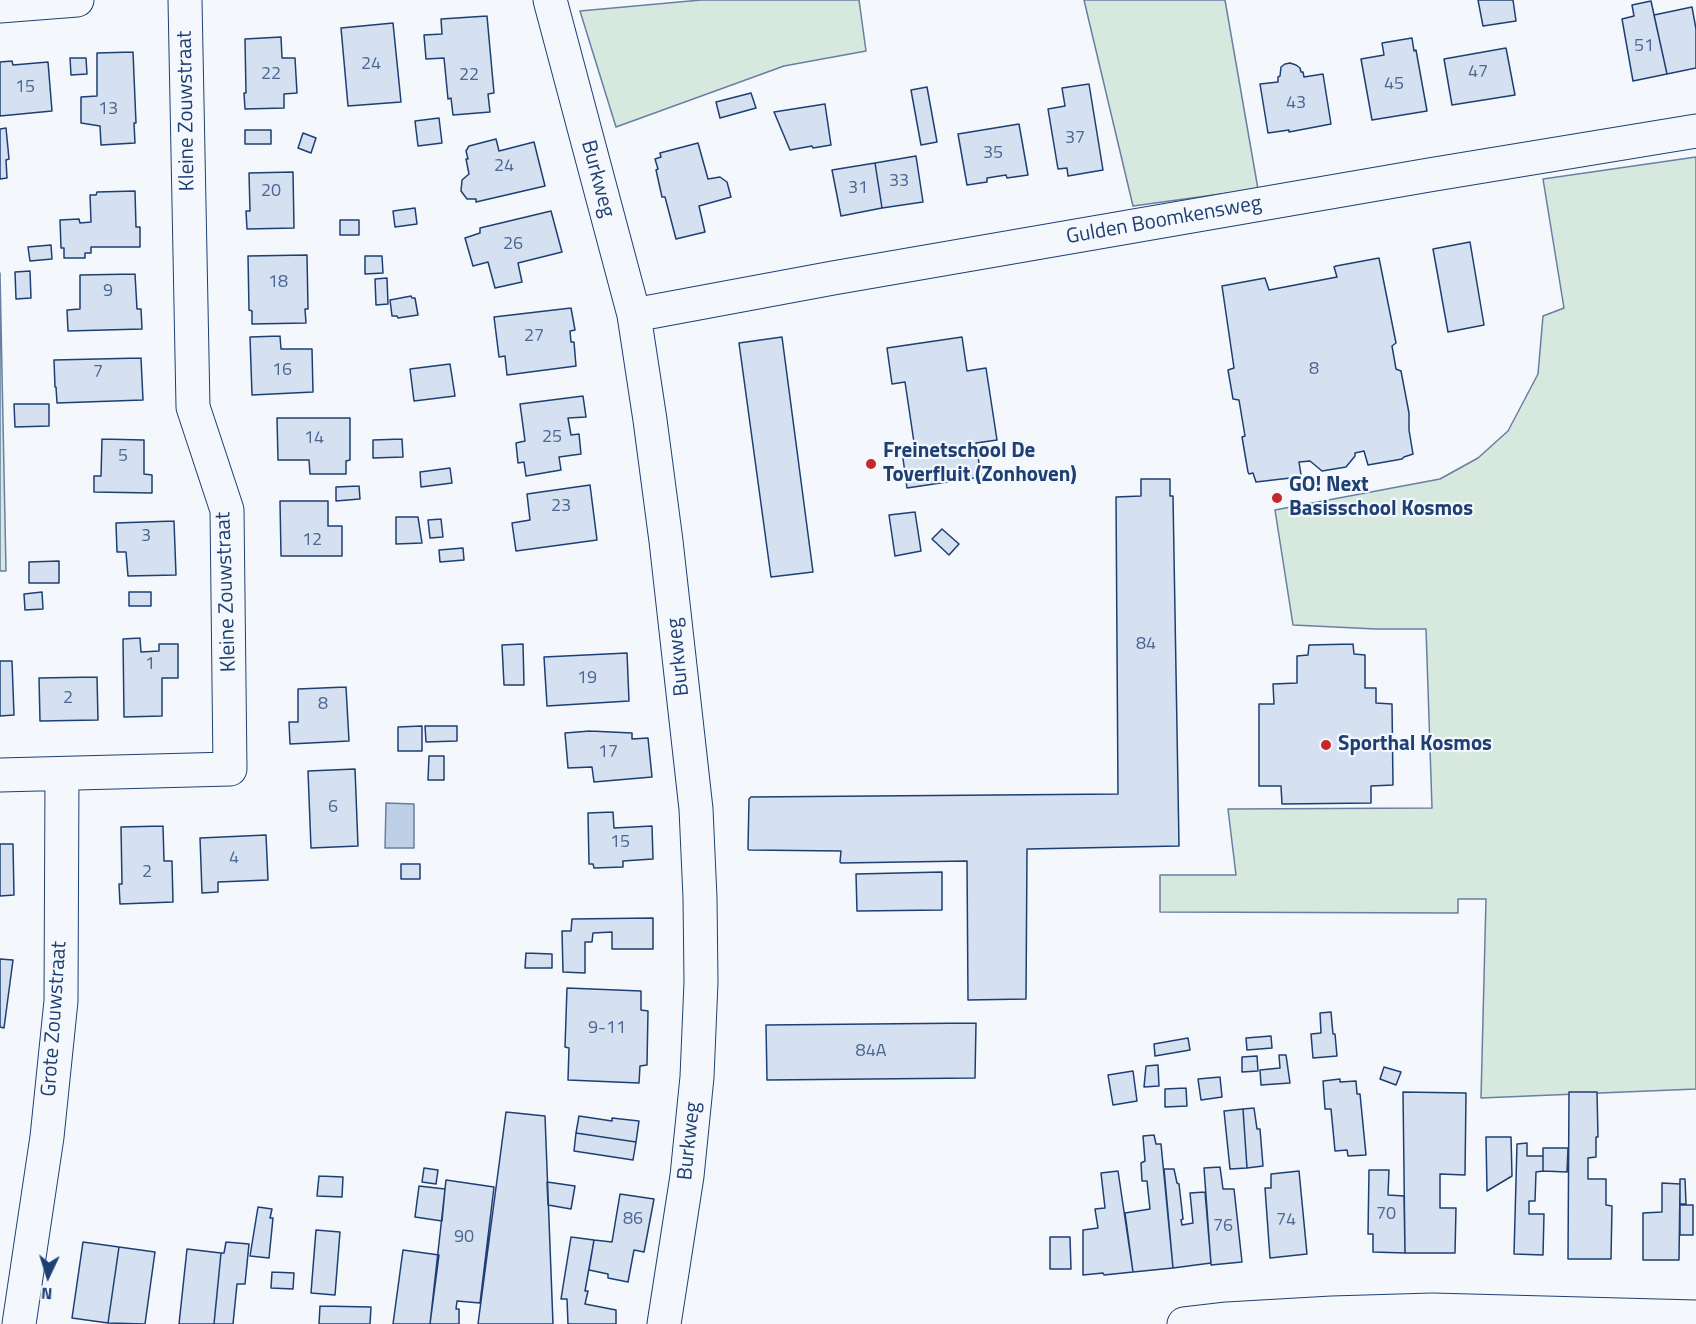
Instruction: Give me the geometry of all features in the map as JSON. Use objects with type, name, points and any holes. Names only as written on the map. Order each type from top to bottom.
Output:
[{"type":"street","points":[[0,6],[78,0]]},
{"type":"street","name":"Kleine Zouwstraat","points":[[62,774],[230,769],[227,510],[194,407],[185,0]]},
{"type":"street","name":"Burkweg","points":[[550,0],[634,315],[651,420],[668,553],[696,809],[701,982],[697,1077],[687,1176],[663,1324]]},
{"type":"street","name":"Gulden Boomkensweg","points":[[634,315],[1372,184],[1696,131]]},
{"type":"street","points":[[0,775],[62,774]]},
{"type":"street","name":"Grote Zouwstraat","points":[[19,1324],[46,1137],[61,1001],[62,774]]},
{"type":"street","points":[[1184,1324],[1332,1313],[1432,1310],[1696,1317]]},
{"type":"shaded area","points":[[701,0],[859,0],[866,51],[784,66],[616,127],[580,11]]},
{"type":"shaded area","points":[[1084,0],[1225,0],[1258,189],[1133,206]]},
{"type":"shaded area","points":[[1696,157],[1696,1089],[1481,1098],[1486,899],[1458,899],[1458,913],[1160,912],[1160,875],[1236,875],[1228,809],[1432,808],[1426,629],[1293,625],[1275,510],[1440,479],[1478,458],[1508,431],[1538,374],[1543,316],[1564,308],[1543,179]]},
{"type":"shaded area","points":[[0,273],[6,571],[0,571]]},
{"type":"water","points":[[386,803],[414,804],[414,848],[385,848]]},
{"type":"building","points":[[1478,0],[1513,0],[1516,21],[1483,26]]},
{"type":"building","points":[[1651,1],[1667,74],[1633,81],[1622,19],[1634,16],[1632,5]]},
{"type":"building","points":[[1692,7],[1696,29],[1696,68],[1667,74],[1654,15]]},
{"type":"building","points":[[487,16],[494,93],[488,94],[490,112],[453,115],[451,98],[448,99],[444,58],[426,59],[424,35],[442,34],[441,19]]},
{"type":"building","points":[[393,23],[401,102],[348,106],[341,28]]},
{"type":"building","points":[[281,37],[282,58],[295,58],[297,93],[284,94],[284,108],[245,109],[245,39]]},
{"type":"building","points":[[1412,38],[1427,111],[1372,120],[1361,59],[1384,55],[1382,43]]},
{"type":"building","points":[[1506,48],[1515,95],[1452,105],[1444,59]]},
{"type":"building","points":[[133,52],[135,143],[101,145],[100,126],[81,123],[81,97],[97,96],[97,53]]},
{"type":"building","points":[[70,58],[86,58],[87,74],[71,75]]},
{"type":"building","points":[[12,61],[13,65],[48,62],[52,111],[0,116],[0,62]]},
{"type":"building","points":[[1290,63],[1300,68],[1304,77],[1323,74],[1331,124],[1289,132],[1289,130],[1268,133],[1260,84],[1278,82],[1281,67]]},
{"type":"building","points":[[1089,84],[1103,170],[1068,176],[1067,168],[1058,169],[1048,109],[1065,106],[1062,88]]},
{"type":"building","points":[[927,87],[937,142],[921,145],[911,90]]},
{"type":"building","points":[[751,93],[756,108],[720,118],[716,102]]},
{"type":"building","points":[[825,104],[831,145],[790,150],[774,112]]},
{"type":"building","points":[[439,118],[442,143],[418,146],[415,121]]},
{"type":"building","points":[[1019,124],[1028,175],[987,178],[987,182],[967,185],[958,134]]},
{"type":"building","points":[[6,128],[9,159],[6,160],[7,178],[0,179],[0,129]]},
{"type":"building","points":[[245,130],[271,130],[271,144],[245,144]]},
{"type":"building","points":[[303,133],[316,138],[311,153],[298,148]]},
{"type":"building","points":[[496,139],[499,151],[534,142],[545,186],[476,202],[476,199],[467,199],[461,191],[462,180],[469,174],[466,151],[469,146]]},
{"type":"building","points":[[698,143],[708,179],[720,177],[727,182],[731,197],[699,206],[705,232],[676,239],[665,197],[662,197],[655,159],[661,157],[660,153]]},
{"type":"building","points":[[916,156],[923,202],[882,208],[875,163]]},
{"type":"building","points":[[875,163],[882,208],[841,216],[832,170]]},
{"type":"building","points":[[293,172],[294,228],[247,229],[246,211],[250,211],[249,173]]},
{"type":"building","points":[[135,191],[136,227],[140,227],[140,247],[91,247],[91,253],[85,253],[85,258],[64,258],[64,248],[61,248],[60,220],[79,219],[80,223],[91,222],[90,195],[96,195],[97,192]]},
{"type":"building","points":[[415,208],[417,224],[395,227],[393,211]]},
{"type":"building","points":[[551,211],[562,252],[518,263],[522,282],[495,288],[488,262],[473,266],[465,238],[480,233],[480,228]]},
{"type":"building","points":[[340,220],[359,220],[359,235],[340,235]]},
{"type":"building","points":[[1470,242],[1484,325],[1448,332],[1433,249]]},
{"type":"building","points":[[51,245],[52,259],[30,261],[28,247]]},
{"type":"building","points":[[307,255],[306,323],[252,324],[252,311],[249,310],[248,256]]},
{"type":"building","points":[[365,256],[382,256],[383,273],[365,274]]},
{"type":"building","points":[[1379,258],[1396,343],[1392,346],[1396,369],[1401,371],[1409,413],[1413,454],[1402,459],[1368,465],[1364,451],[1355,453],[1346,467],[1322,471],[1310,461],[1299,462],[1301,475],[1299,477],[1256,482],[1253,473],[1248,472],[1239,400],[1233,399],[1228,370],[1234,368],[1222,286],[1265,278],[1269,290],[1337,277],[1334,267],[1336,266]]},
{"type":"building","points":[[30,271],[31,298],[16,299],[15,272]]},
{"type":"building","points":[[135,274],[137,309],[141,309],[142,329],[68,331],[67,310],[80,309],[80,275]]},
{"type":"building","points":[[387,278],[388,304],[376,305],[375,279]]},
{"type":"building","points":[[411,296],[415,298],[418,315],[398,318],[392,316],[390,300]]},
{"type":"building","points":[[571,308],[575,330],[570,331],[571,342],[574,342],[576,366],[507,375],[505,356],[499,357],[494,317]]},
{"type":"building","points":[[280,336],[281,349],[312,349],[313,392],[252,395],[250,337]]},
{"type":"building","points":[[782,337],[813,572],[771,577],[739,343]]},
{"type":"building","points":[[962,337],[967,371],[986,368],[997,440],[976,443],[981,477],[907,488],[902,451],[915,449],[905,382],[892,384],[887,348]]},
{"type":"building","points":[[141,358],[143,400],[57,403],[54,360]]},
{"type":"building","points":[[450,364],[455,396],[414,401],[410,369]]},
{"type":"building","points":[[583,396],[586,417],[568,418],[571,435],[579,434],[581,454],[559,457],[561,470],[526,476],[524,462],[518,463],[516,443],[525,441],[520,404]]},
{"type":"building","points":[[14,404],[49,404],[49,426],[15,427]]},
{"type":"building","points":[[277,418],[350,418],[350,460],[346,461],[346,474],[310,474],[309,460],[278,460]]},
{"type":"building","points":[[102,439],[144,440],[144,474],[152,475],[152,493],[94,492],[94,476],[101,476]]},
{"type":"building","points":[[402,439],[403,457],[373,458],[373,440]]},
{"type":"building","points":[[450,468],[452,483],[421,487],[420,472]]},
{"type":"building","points":[[1141,479],[1170,479],[1170,496],[1173,496],[1179,846],[1027,849],[1026,999],[968,1000],[967,861],[841,863],[841,851],[749,850],[749,799],[751,797],[1118,794],[1116,497],[1141,496]]},
{"type":"building","points":[[590,485],[597,540],[516,551],[512,523],[530,520],[527,494]]},
{"type":"building","points":[[359,486],[360,499],[336,501],[336,487]]},
{"type":"building","points":[[280,501],[328,501],[328,526],[342,526],[342,556],[281,556]]},
{"type":"building","points":[[915,512],[921,551],[895,556],[889,515]]},
{"type":"building","points":[[396,517],[418,517],[422,543],[396,544]]},
{"type":"building","points":[[441,519],[443,537],[430,538],[428,520]]},
{"type":"building","points":[[174,521],[176,575],[128,576],[126,552],[117,552],[116,523]]},
{"type":"building","points":[[942,529],[959,544],[949,555],[932,539]]},
{"type":"building","points":[[463,548],[464,560],[440,562],[439,550]]},
{"type":"building","points":[[59,561],[59,583],[29,583],[29,562]]},
{"type":"building","points":[[42,592],[43,609],[25,610],[24,594]]},
{"type":"building","points":[[129,592],[151,592],[151,606],[129,606]]},
{"type":"building","points":[[140,638],[141,652],[159,651],[159,644],[178,644],[178,678],[162,678],[162,716],[124,717],[123,639]]},
{"type":"building","points":[[523,644],[524,685],[504,685],[502,645]]},
{"type":"building","name":"Sporthal Kosmos","points":[[1353,644],[1354,654],[1365,655],[1365,688],[1376,688],[1376,703],[1392,704],[1393,785],[1371,786],[1371,803],[1282,804],[1281,786],[1259,786],[1259,704],[1274,704],[1273,684],[1297,683],[1297,656],[1308,655],[1309,645]]},
{"type":"building","points":[[627,653],[629,701],[547,706],[544,657]]},
{"type":"building","points":[[0,661],[12,661],[14,715],[0,716]]},
{"type":"building","points":[[97,677],[98,720],[40,721],[39,678]]},
{"type":"building","points":[[346,687],[349,741],[290,744],[289,722],[298,722],[298,689]]},
{"type":"building","points":[[422,726],[422,751],[398,751],[398,727]]},
{"type":"building","points":[[425,726],[457,726],[457,741],[426,742]]},
{"type":"building","points":[[590,731],[632,733],[632,739],[648,738],[652,777],[594,782],[592,767],[568,768],[565,733]]},
{"type":"building","points":[[429,756],[444,756],[444,780],[428,780]]},
{"type":"building","points":[[355,769],[358,846],[311,848],[308,771]]},
{"type":"building","points":[[613,812],[614,828],[652,826],[653,859],[623,861],[623,867],[594,868],[593,864],[589,864],[588,813]]},
{"type":"building","points":[[163,826],[164,861],[172,861],[173,902],[120,904],[121,827]]},
{"type":"building","points":[[266,835],[268,880],[218,882],[218,892],[202,893],[200,838]]},
{"type":"building","points":[[0,844],[13,844],[14,895],[0,896]]},
{"type":"building","points":[[401,864],[420,864],[420,879],[401,879]]},
{"type":"building","points":[[942,872],[942,910],[857,911],[856,874]]},
{"type":"building","points":[[653,918],[653,949],[612,949],[612,932],[593,933],[592,942],[585,942],[585,973],[563,972],[562,931],[571,931],[572,919]]},
{"type":"building","points":[[526,953],[552,954],[552,968],[525,968]]},
{"type":"building","points":[[0,959],[13,960],[4,1028],[0,1027]]},
{"type":"building","points":[[567,988],[641,991],[641,1010],[648,1011],[647,1065],[640,1066],[639,1083],[568,1080],[569,1048],[565,1047]]},
{"type":"building","points":[[1331,1012],[1337,1056],[1313,1058],[1311,1034],[1321,1033],[1320,1013]]},
{"type":"building","points":[[976,1023],[975,1078],[767,1080],[766,1025]]},
{"type":"building","points":[[1271,1036],[1272,1048],[1247,1050],[1246,1038]]},
{"type":"building","points":[[1188,1038],[1190,1050],[1155,1056],[1154,1044]]},
{"type":"building","points":[[1279,1055],[1286,1055],[1290,1083],[1261,1085],[1260,1070],[1280,1068]]},
{"type":"building","points":[[1257,1056],[1258,1071],[1242,1072],[1242,1057]]},
{"type":"building","points":[[1158,1065],[1159,1086],[1144,1087],[1146,1066]]},
{"type":"building","points":[[1384,1067],[1401,1072],[1396,1085],[1380,1079]]},
{"type":"building","points":[[1133,1071],[1137,1101],[1113,1105],[1108,1075]]},
{"type":"building","points":[[1220,1077],[1222,1097],[1201,1100],[1198,1079]]},
{"type":"building","points":[[1340,1079],[1340,1082],[1356,1081],[1357,1094],[1360,1094],[1366,1155],[1348,1156],[1347,1150],[1335,1151],[1331,1109],[1325,1109],[1323,1081]]},
{"type":"building","points":[[1186,1088],[1187,1106],[1165,1107],[1165,1089]]},
{"type":"building","points":[[1403,1092],[1466,1093],[1465,1175],[1440,1174],[1440,1208],[1456,1208],[1455,1253],[1405,1253]]},
{"type":"building","points":[[1569,1092],[1597,1092],[1596,1157],[1588,1158],[1588,1179],[1606,1179],[1606,1205],[1612,1206],[1611,1259],[1568,1259]]},
{"type":"building","points":[[1254,1108],[1257,1129],[1260,1129],[1263,1166],[1247,1168],[1243,1109]]},
{"type":"building","points":[[1243,1109],[1247,1168],[1230,1169],[1224,1111]]},
{"type":"building","points":[[506,1112],[545,1116],[553,1324],[478,1324]]},
{"type":"building","points":[[579,1116],[612,1121],[612,1118],[639,1121],[636,1142],[576,1133]]},
{"type":"building","points":[[576,1133],[636,1142],[633,1160],[574,1151]]},
{"type":"building","points":[[1154,1135],[1156,1144],[1161,1144],[1173,1268],[1133,1272],[1125,1213],[1150,1209],[1147,1181],[1142,1181],[1141,1163],[1145,1161],[1143,1136]]},
{"type":"building","points":[[1486,1137],[1511,1137],[1512,1176],[1487,1191]]},
{"type":"building","points":[[1527,1143],[1527,1156],[1543,1156],[1543,1171],[1536,1172],[1535,1201],[1529,1201],[1529,1214],[1544,1214],[1543,1255],[1514,1254],[1517,1144]]},
{"type":"building","points":[[1543,1148],[1568,1148],[1567,1172],[1543,1171]]},
{"type":"building","points":[[1220,1167],[1223,1189],[1234,1189],[1242,1262],[1211,1265],[1204,1168]]},
{"type":"building","points":[[424,1168],[438,1170],[436,1184],[422,1182]]},
{"type":"building","points":[[1164,1169],[1174,1169],[1179,1184],[1182,1225],[1193,1223],[1190,1193],[1205,1192],[1211,1263],[1173,1268]]},
{"type":"building","points":[[1369,1170],[1389,1170],[1388,1195],[1404,1196],[1405,1253],[1373,1252],[1373,1234],[1368,1234]]},
{"type":"building","points":[[1118,1171],[1133,1272],[1083,1275],[1083,1230],[1098,1228],[1095,1209],[1105,1208],[1101,1173]]},
{"type":"building","points":[[1299,1171],[1307,1254],[1270,1258],[1265,1188],[1271,1188],[1271,1174]]},
{"type":"building","points":[[319,1176],[343,1177],[342,1197],[317,1196]]},
{"type":"building","points":[[1680,1179],[1685,1179],[1686,1204],[1680,1204]]},
{"type":"building","points":[[446,1180],[494,1187],[480,1303],[457,1301],[459,1324],[430,1324]]},
{"type":"building","points":[[547,1182],[575,1186],[571,1209],[548,1205]]},
{"type":"building","points":[[1662,1183],[1680,1184],[1679,1260],[1643,1260],[1643,1213],[1662,1212]]},
{"type":"building","points":[[419,1186],[445,1189],[442,1221],[415,1217]]},
{"type":"building","points":[[620,1194],[654,1199],[644,1252],[634,1250],[628,1282],[608,1278],[608,1274],[589,1270],[594,1240],[612,1242]]},
{"type":"building","points":[[1680,1205],[1693,1205],[1693,1235],[1680,1235]]},
{"type":"building","points":[[258,1207],[272,1209],[269,1258],[250,1256]]},
{"type":"building","points":[[316,1230],[340,1232],[335,1295],[311,1293]]},
{"type":"building","points":[[571,1237],[594,1240],[585,1291],[588,1291],[585,1304],[616,1310],[616,1324],[568,1324],[567,1299],[561,1299]]},
{"type":"building","points":[[1050,1237],[1070,1237],[1071,1269],[1050,1269]]},
{"type":"building","points":[[83,1242],[119,1247],[108,1323],[72,1318]]},
{"type":"building","points":[[226,1242],[249,1244],[245,1284],[237,1284],[233,1324],[214,1324],[221,1253],[224,1253]]},
{"type":"building","points":[[119,1247],[155,1252],[145,1324],[108,1323]]},
{"type":"building","points":[[187,1249],[221,1253],[214,1324],[179,1324]]},
{"type":"building","points":[[403,1250],[439,1255],[430,1324],[393,1324]]},
{"type":"building","points":[[272,1272],[294,1273],[293,1289],[271,1288]]},
{"type":"building","points":[[320,1306],[371,1307],[370,1324],[319,1324]]},
{"type":"place","name":"Freinetschool De Toverfluit (Zonhoven)","points":[[871,464]]},
{"type":"place","name":"GO! Next Basisschool Kosmos","points":[[1277,498]]},
{"type":"place","name":"Sporthal Kosmos","points":[[1326,745]]}]
